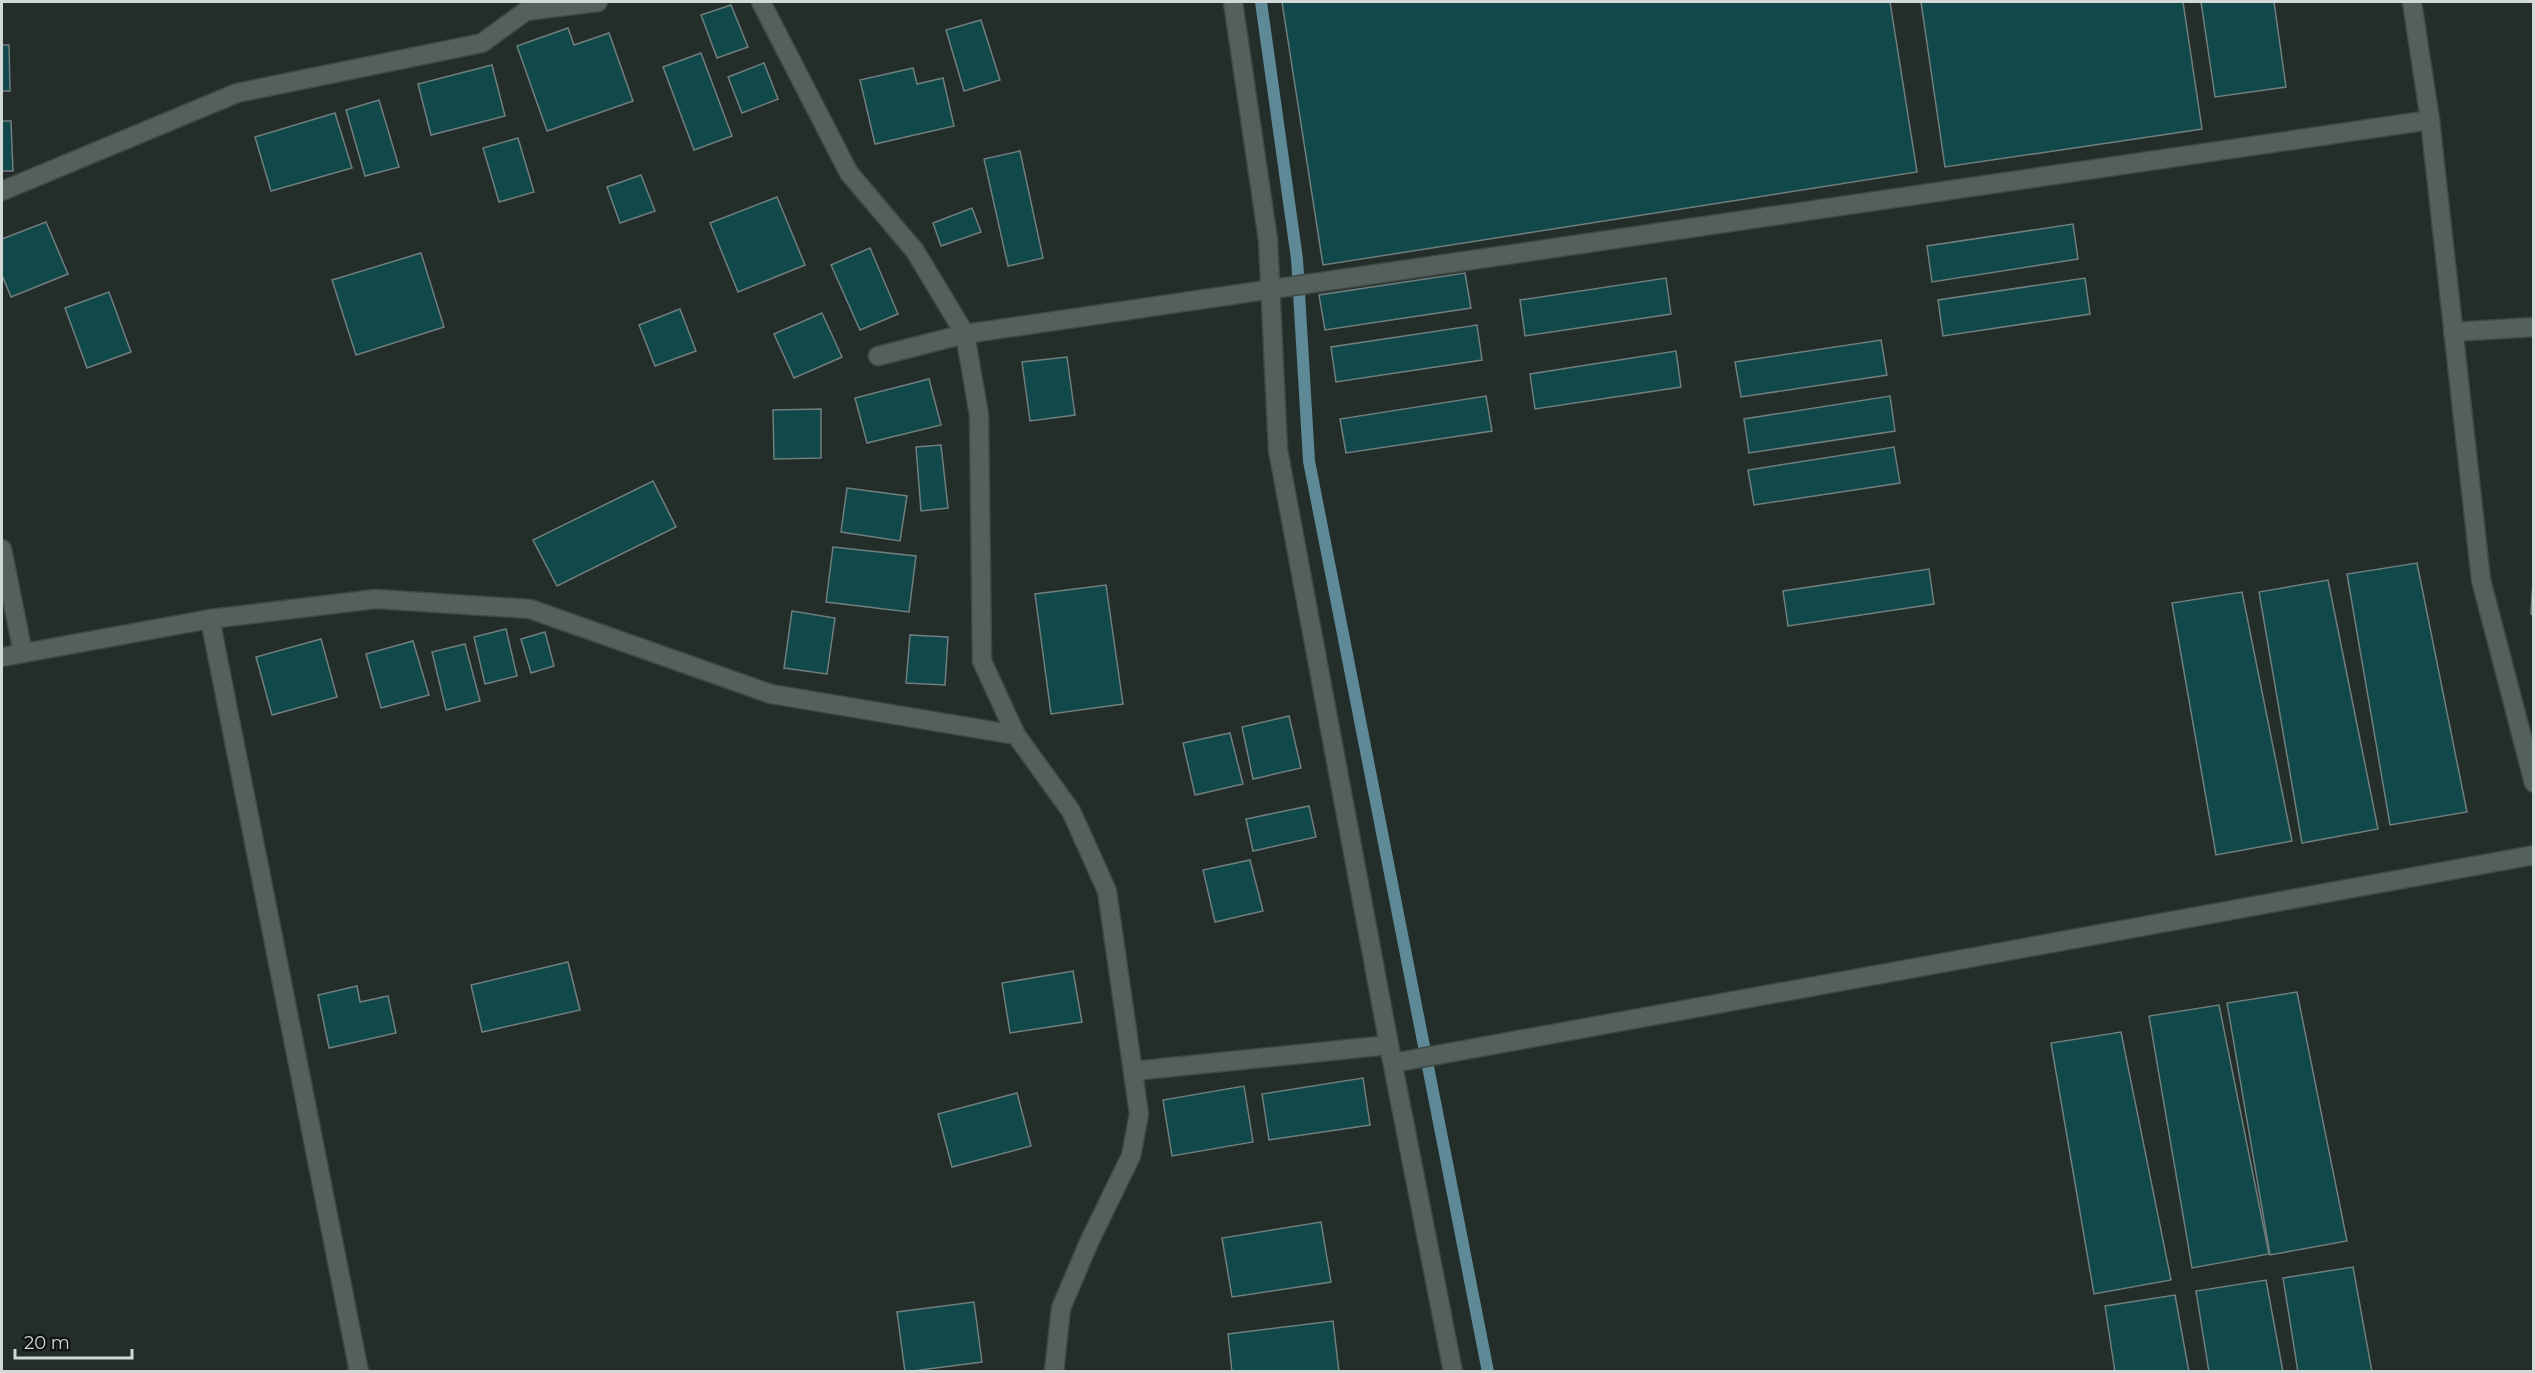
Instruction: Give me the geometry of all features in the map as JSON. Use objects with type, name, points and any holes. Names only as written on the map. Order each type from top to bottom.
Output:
[{"type":"street","points":[[2,191],[237,93],[482,43],[526,11],[598,2]]},
{"type":"street","points":[[761,2],[849,173],[915,251],[965,334],[979,415],[982,661],[1016,735],[1071,811],[1107,891],[1139,1114],[1131,1156],[1090,1240],[1061,1308],[1054,1371]]},
{"type":"street","points":[[1233,2],[1268,240],[1278,450],[1389,1045],[1453,1371]]},
{"type":"street","points":[[2412,2],[2430,120],[2481,580],[2534,783]]},
{"type":"street","points":[[878,356],[965,334],[2430,120]]},
{"type":"street","points":[[2453,332],[2534,327]]},
{"type":"street","points":[[2,549],[23,653]]},
{"type":"street","points":[[2,657],[210,619],[375,599],[530,609],[771,694],[1016,735]]},
{"type":"street","points":[[210,619],[359,1371]]},
{"type":"street","points":[[1393,1064],[2534,855]]},
{"type":"street","points":[[1133,1071],[1389,1045]]},
{"type":"building","points":[[1282,2],[1890,2],[1917,172],[1323,265]]},
{"type":"building","points":[[1921,2],[2183,2],[2202,129],[1945,167]]},
{"type":"building","points":[[2201,2],[2274,2],[2286,87],[2215,97]]},
{"type":"building","points":[[731,5],[748,47],[717,58],[701,15]]},
{"type":"building","points":[[981,20],[1000,80],[964,91],[946,30]]},
{"type":"building","points":[[568,28],[574,45],[609,33],[633,101],[547,131],[517,46]]},
{"type":"building","points":[[2,45],[9,45],[10,91],[2,91]]},
{"type":"building","points":[[701,53],[732,136],[694,150],[663,67]]},
{"type":"building","points":[[764,63],[778,99],[742,113],[728,77]]},
{"type":"building","points":[[492,65],[505,116],[431,135],[418,84]]},
{"type":"building","points":[[913,68],[917,84],[943,78],[954,126],[875,144],[860,80]]},
{"type":"building","points":[[379,100],[399,167],[365,176],[346,110]]},
{"type":"building","points":[[335,113],[352,168],[271,191],[255,137]]},
{"type":"building","points":[[2,121],[11,121],[13,171],[2,171]]},
{"type":"building","points":[[518,138],[534,192],[499,202],[483,148]]},
{"type":"building","points":[[1020,151],[1043,258],[1008,266],[984,159]]},
{"type":"building","points":[[641,175],[655,211],[620,223],[607,187]]},
{"type":"building","points":[[777,197],[805,265],[738,292],[710,223]]},
{"type":"building","points":[[972,208],[981,232],[941,246],[933,223]]},
{"type":"building","points":[[46,222],[68,274],[11,297],[2,275],[2,239]]},
{"type":"building","points":[[2073,224],[2078,259],[1932,282],[1927,246]]},
{"type":"building","points":[[870,248],[898,314],[860,330],[831,265]]},
{"type":"building","points":[[421,253],[444,327],[356,355],[332,280]]},
{"type":"building","points":[[1465,273],[1471,308],[1325,330],[1319,295]]},
{"type":"building","points":[[1666,278],[1671,314],[1525,336],[1520,300]]},
{"type":"building","points":[[2085,278],[2090,314],[1943,336],[1938,300]]},
{"type":"building","points":[[109,292],[131,352],[87,368],[65,308]]},
{"type":"building","points":[[680,309],[696,351],[655,366],[639,325]]},
{"type":"building","points":[[822,313],[842,357],[794,378],[774,334]]},
{"type":"building","points":[[1477,325],[1482,360],[1336,382],[1331,347]]},
{"type":"building","points":[[1881,340],[1887,375],[1741,397],[1735,362]]},
{"type":"building","points":[[1676,351],[1681,387],[1535,409],[1530,374]]},
{"type":"building","points":[[1067,357],[1075,415],[1030,421],[1022,362]]},
{"type":"building","points":[[929,379],[941,425],[867,443],[855,398]]},
{"type":"building","points":[[1486,396],[1492,431],[1346,453],[1340,419]]},
{"type":"building","points":[[1890,396],[1895,431],[1749,453],[1744,419]]},
{"type":"building","points":[[821,409],[821,458],[774,459],[773,410]]},
{"type":"building","points":[[941,445],[948,508],[921,511],[916,447]]},
{"type":"building","points":[[1894,447],[1900,483],[1754,505],[1748,470]]},
{"type":"building","points":[[653,481],[676,527],[557,586],[533,540]]},
{"type":"building","points":[[847,488],[907,496],[900,541],[841,532]]},
{"type":"building","points":[[833,547],[916,556],[909,612],[826,602]]},
{"type":"building","points":[[2417,563],[2467,812],[2390,825],[2347,574]]},
{"type":"building","points":[[2534,565],[2534,615],[2531,614]]},
{"type":"building","points":[[1929,569],[1934,604],[1788,626],[1783,591]]},
{"type":"building","points":[[2328,580],[2378,829],[2302,843],[2259,592]]},
{"type":"building","points":[[1106,585],[1123,704],[1051,714],[1035,594]]},
{"type":"building","points":[[2242,592],[2292,841],[2216,855],[2172,603]]},
{"type":"building","points":[[792,611],[835,618],[827,674],[784,668]]},
{"type":"building","points":[[506,629],[517,676],[485,684],[474,637]]},
{"type":"building","points":[[545,632],[554,666],[531,673],[521,639]]},
{"type":"building","points":[[910,635],[948,637],[945,685],[906,683]]},
{"type":"building","points":[[321,639],[337,697],[272,715],[256,657]]},
{"type":"building","points":[[413,641],[429,695],[381,708],[366,654]]},
{"type":"building","points":[[465,644],[480,701],[446,710],[432,652]]},
{"type":"building","points":[[1289,716],[1301,768],[1253,779],[1242,727]]},
{"type":"building","points":[[1230,733],[1243,784],[1195,795],[1183,743]]},
{"type":"building","points":[[1309,806],[1316,837],[1253,851],[1246,819]]},
{"type":"building","points":[[1250,860],[1263,911],[1215,922],[1203,870]]},
{"type":"building","points":[[568,962],[580,1010],[482,1032],[471,985]]},
{"type":"building","points":[[1073,971],[1082,1022],[1010,1033],[1002,983]]},
{"type":"building","points":[[357,986],[360,1002],[388,996],[396,1033],[329,1048],[318,995]]},
{"type":"building","points":[[2297,992],[2347,1241],[2270,1255],[2227,1003]]},
{"type":"building","points":[[2219,1005],[2269,1254],[2192,1268],[2149,1016]]},
{"type":"building","points":[[2121,1032],[2171,1280],[2094,1294],[2051,1043]]},
{"type":"building","points":[[1363,1078],[1370,1125],[1269,1140],[1262,1094]]},
{"type":"building","points":[[1244,1086],[1253,1142],[1172,1156],[1163,1100]]},
{"type":"building","points":[[1017,1093],[1031,1146],[952,1167],[938,1114]]},
{"type":"building","points":[[1321,1222],[1331,1282],[1232,1297],[1222,1238]]},
{"type":"building","points":[[2353,1267],[2372,1372],[2298,1372],[2283,1278]]},
{"type":"building","points":[[2266,1280],[2283,1372],[2209,1372],[2196,1291]]},
{"type":"building","points":[[2175,1295],[2189,1372],[2115,1372],[2105,1306]]},
{"type":"building","points":[[974,1302],[982,1362],[905,1372],[897,1312]]},
{"type":"building","points":[[1333,1321],[1339,1372],[1232,1372],[1228,1334]]},
{"type":"waterway","points":[[1261,2],[1297,259],[1309,461],[1488,1372]]}]
